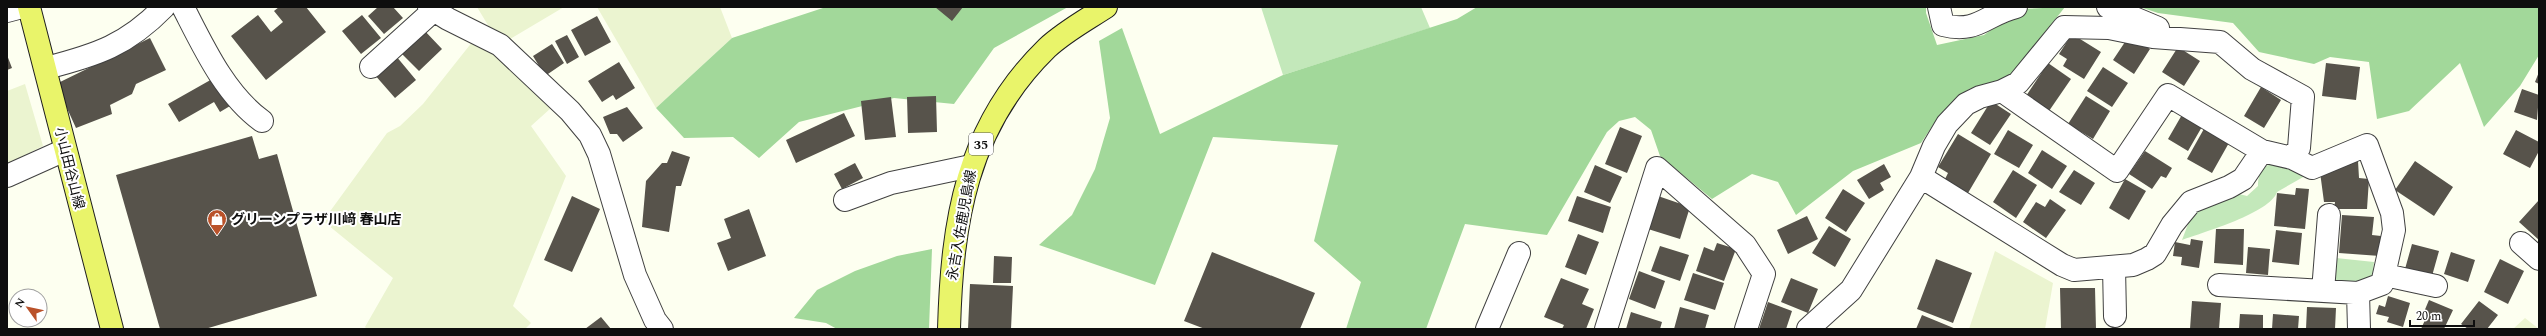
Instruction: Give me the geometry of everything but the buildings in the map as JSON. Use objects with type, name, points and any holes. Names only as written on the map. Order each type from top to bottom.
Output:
[{"type":"main road","name":"小山田谷山線","points":[[29,7],[46,68],[65,150],[112,329]]},
{"type":"main road","name":"永吉入佐鹿児島線","points":[[949,329],[950,274],[971,166],[991,121],[1014,86],[1047,48],[1106,7]]},
{"type":"street","points":[[7,11],[22,7]]},
{"type":"street","points":[[46,68],[86,58],[127,40],[164,7]]},
{"type":"street","points":[[183,7],[203,47],[231,91],[247,110],[262,121]]},
{"type":"street","points":[[1939,7],[1943,25],[1957,29],[1978,25],[2016,7]]},
{"type":"street","points":[[2108,7],[2142,22],[2189,38]]},
{"type":"street","points":[[371,67],[431,9],[500,45],[570,111],[590,135],[601,162],[640,289],[655,320],[662,329]]},
{"type":"street","points":[[1808,329],[1851,290],[1921,177],[1934,146],[1947,124],[1966,104],[1980,97],[2002,91],[2018,83],[2064,27],[2109,28],[2153,37],[2189,38],[2220,42],[2252,69],[2303,97],[2299,148],[2292,158]]},
{"type":"street","points":[[2002,91],[2117,171],[2168,95],[2262,151],[2292,158],[2312,168],[2367,145],[2392,214],[2394,230],[2382,284],[2358,293],[2219,284]]},
{"type":"street","points":[[7,176],[65,150]]},
{"type":"street","points":[[1921,177],[2062,265],[2074,270],[2114,267],[2133,265],[2155,254],[2181,211],[2191,202],[2229,187],[2243,178],[2262,151]]},
{"type":"street","points":[[845,200],[891,183],[971,166]]},
{"type":"street","points":[[1606,329],[1657,168],[1745,245],[1764,274],[1746,329]]},
{"type":"street","points":[[2324,291],[2329,215]]},
{"type":"street","points":[[2521,243],[2539,258]]},
{"type":"street","points":[[1487,329],[1519,253]]},
{"type":"street","points":[[2114,267],[2115,316]]},
{"type":"street","points":[[2385,275],[2436,286]]},
{"type":"street","points":[[2358,293],[2359,329]]},
{"type":"green space","points":[[477,7],[564,7],[500,45]]},
{"type":"green space","points":[[597,7],[720,7],[732,38],[656,108]]},
{"type":"green space","points":[[826,7],[1068,7],[994,48],[954,104],[894,98],[799,122],[759,158],[733,137],[684,138],[656,108],[732,38]]},
{"type":"green space","points":[[1261,7],[1421,7],[1430,28],[1283,75]]},
{"type":"green space","points":[[1477,7],[1926,7],[1926,13],[1937,45],[1984,35],[2021,9],[2065,7],[2010,76],[1996,83],[1969,89],[1937,119],[1921,143],[1853,171],[1796,215],[1778,182],[1752,174],[1712,199],[1660,156],[1651,130],[1635,117],[1619,121],[1607,132],[1547,235],[1465,224],[1426,329],[1346,329],[1361,282],[1314,241],[1338,145],[1213,137],[1155,285],[1039,245],[1072,215],[1095,169],[1110,118],[1099,41],[1122,28],[1160,134],[1283,75],[1457,19]]},
{"type":"green space","points":[[2140,7],[2539,7],[2539,55],[2520,86],[2484,127],[2460,63],[2409,111],[2377,119],[2369,62],[2330,57],[2314,64],[2259,52],[2233,23],[2158,13]]},
{"type":"green space","points":[[473,41],[496,54],[551,108],[531,126],[566,176],[513,306],[531,323],[525,329],[367,329],[365,327],[393,278],[323,221],[387,133],[400,126],[423,104]]},
{"type":"green space","points":[[25,84],[43,146],[7,164],[7,91]]},
{"type":"green space","points":[[2270,164],[2281,165],[2305,176],[2277,192],[2272,200],[2250,214],[2220,227],[2182,240],[2193,211],[2235,193],[2247,196],[2258,186],[2258,179],[2262,170]]},
{"type":"green space","points":[[932,249],[929,329],[837,329],[826,323],[794,318],[817,290],[855,271],[897,256]]},
{"type":"green space","points":[[1995,251],[2053,283],[2045,329],[1969,329]]},
{"type":"green space","points":[[2336,258],[2374,262],[2372,281],[2363,284],[2333,280]]},
{"type":"green space","points":[[2525,318],[2539,329],[2513,329]]},
{"type":"place","name":"グリーンプラザ川﨑 春山店","points":[[217,236]]}]
